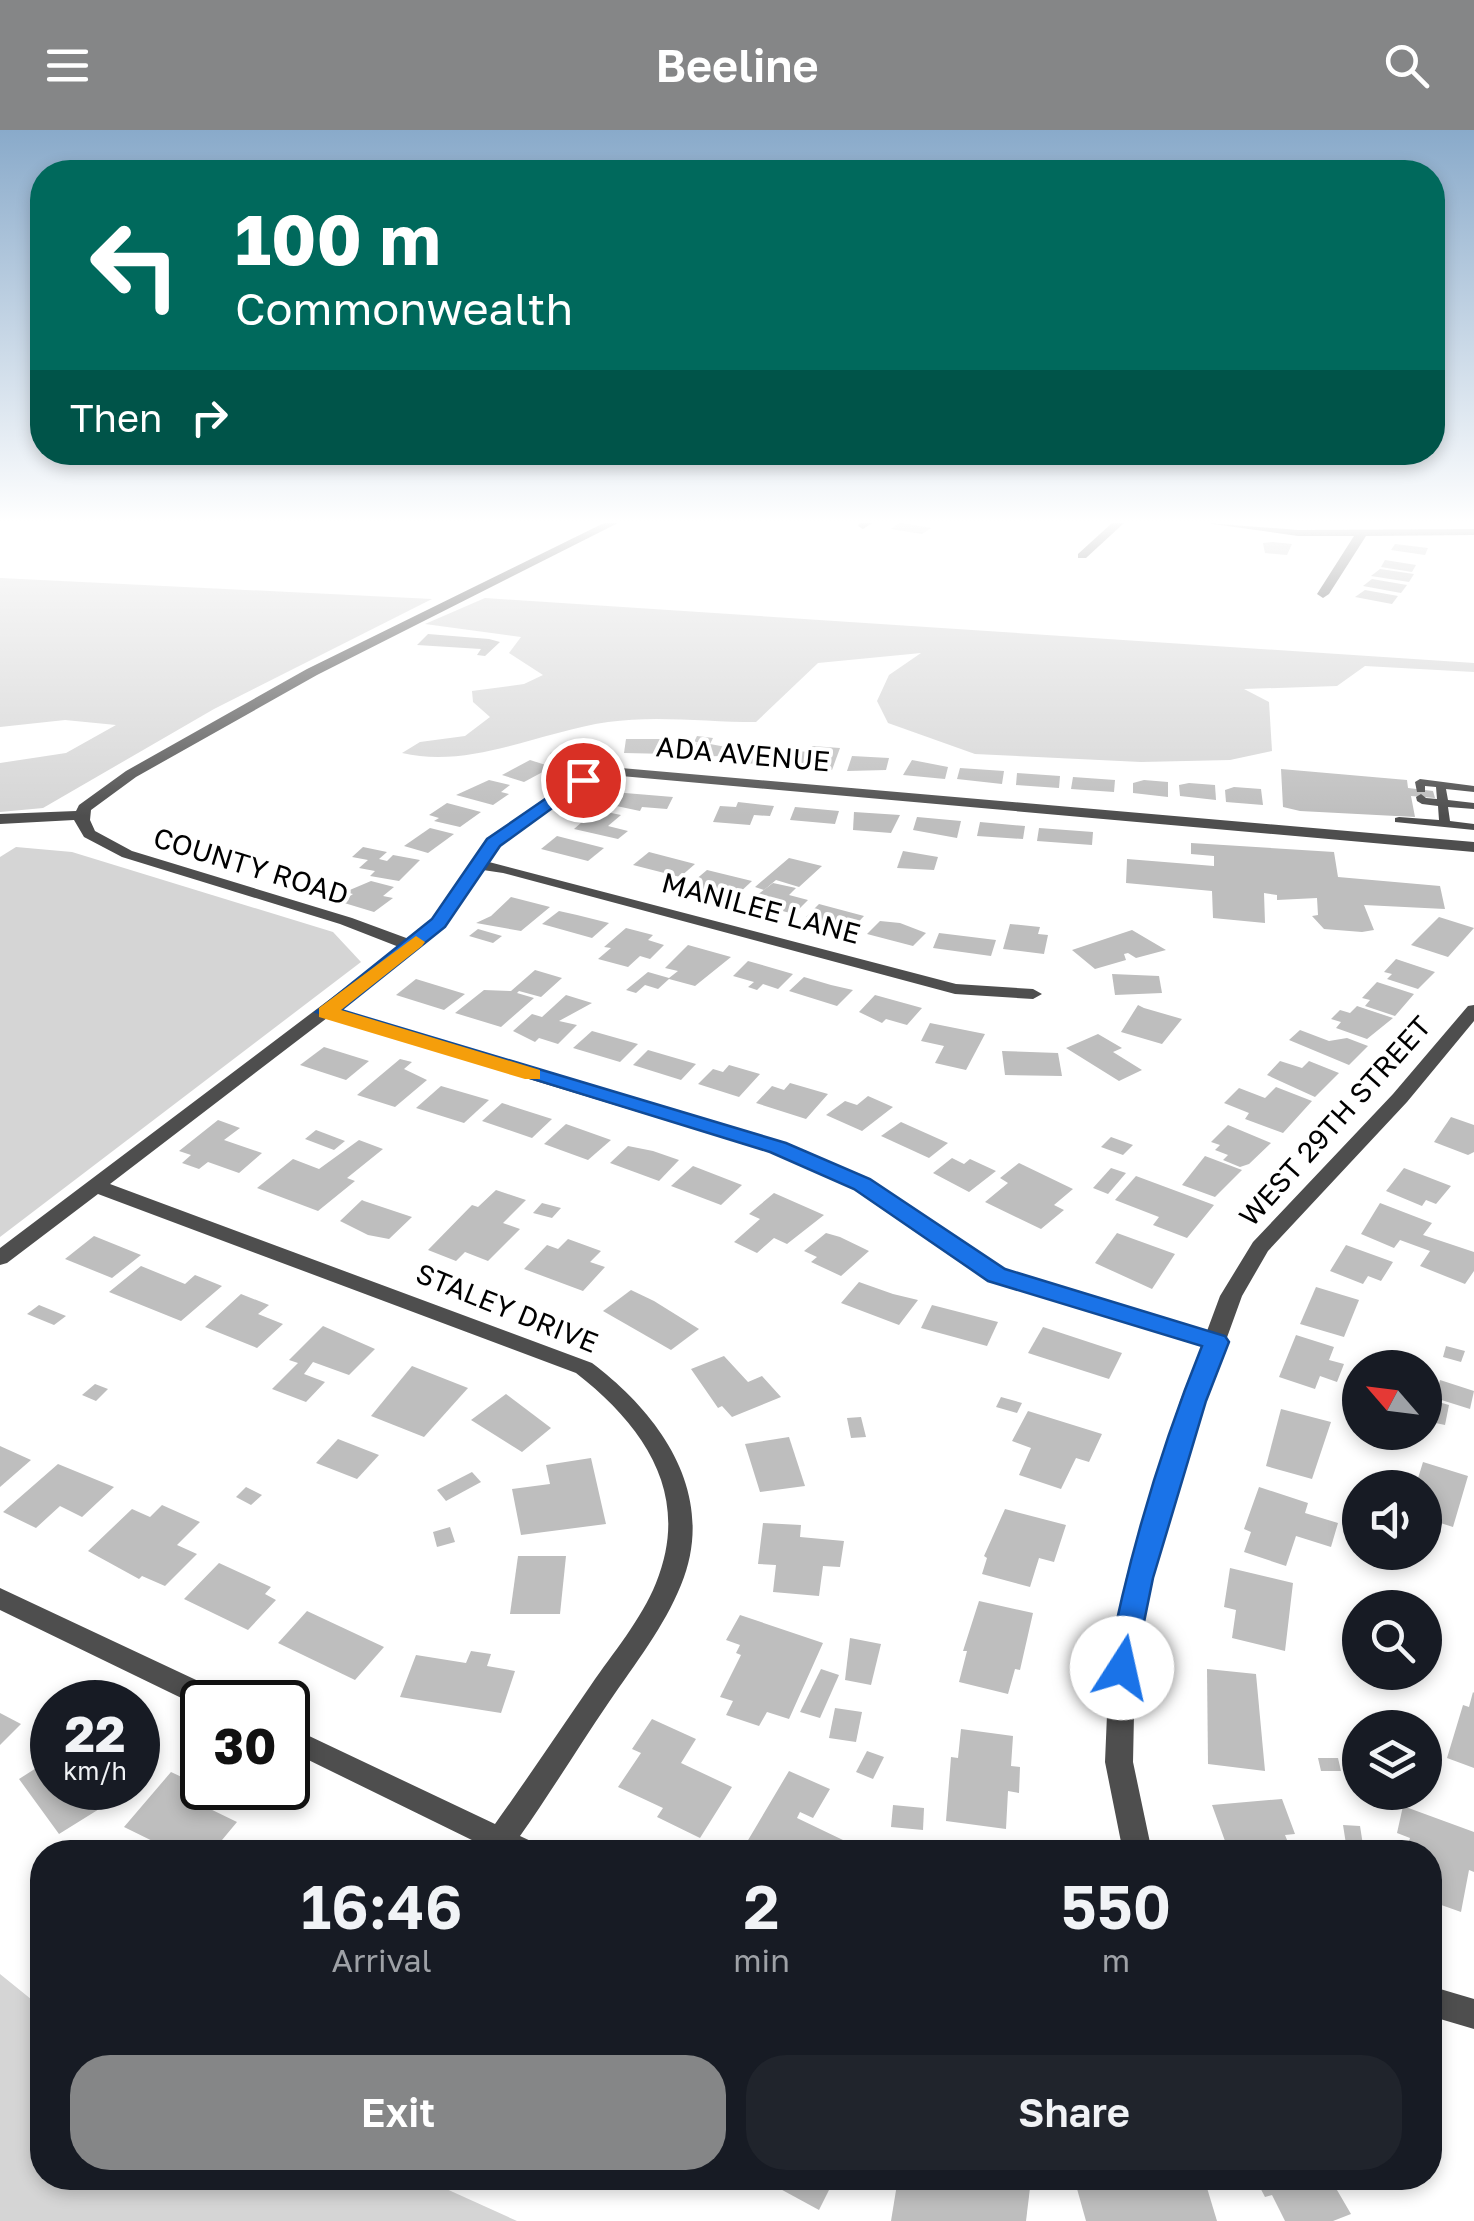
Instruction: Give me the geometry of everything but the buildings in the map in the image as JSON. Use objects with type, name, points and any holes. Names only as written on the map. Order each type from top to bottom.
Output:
[{"type":"street","points":[[0,819],[82,820],[90,802],[132,774],[312,672],[416,621]]},
{"type":"street","name":"ADA AVENUE","points":[[0,1258],[411,946],[438,923],[494,843],[583,780],[621,772],[1474,847]]},
{"type":"street","name":"COUNTY ROAD","points":[[82,820],[95,838],[154,865],[326,914],[411,946]]},
{"type":"street","name":"MANILEE LANE","points":[[476,865],[504,868],[956,989],[1033,994]]},
{"type":"street","name":"WEST 29TH STREET","points":[[1135,1840],[1118,1762],[1122,1668],[1138,1578],[1192,1401],[1232,1296],[1260,1247],[1400,1098],[1474,1010]]},
{"type":"street","points":[[326,1012],[792,1153],[862,1184],[997,1275],[1216,1342]]},
{"type":"street","name":"STALEY DRIVE","points":[[94,1186],[584,1368],[620,1392],[651,1428],[681,1500],[670,1581],[512,1840]]},
{"type":"street","points":[[0,1598],[180,1685]]},
{"type":"street","points":[[310,1749],[488,1840]]},
{"type":"street","points":[[1442,2005],[1474,2014]]},
{"type":"lane","points":[[1474,788],[1420,782],[1422,801],[1474,806]]},
{"type":"lane","points":[[1441,785],[1444,824]]},
{"type":"lane","points":[[1400,820],[1474,827]]},
{"type":"shaded area","points":[[0,621],[389,621],[214,709],[43,808],[0,812],[0,763],[66,753],[116,725],[65,720],[0,727]]},
{"type":"shaded area","points":[[433,621],[829,621],[1474,663],[1474,672],[1365,666],[1337,686],[1244,689],[1269,702],[1272,751],[1230,760],[1141,762],[975,754],[888,723],[877,701],[889,675],[921,653],[818,663],[756,722],[626,720],[479,753],[428,757],[402,753],[420,742],[465,736],[490,717],[473,702],[472,691],[524,684],[543,675],[509,653],[521,637],[425,624]]},
{"type":"shaded area","points":[[16,847],[72,852],[333,932],[361,962],[0,1237],[0,857]]},
{"type":"shaded area","points":[[0,1974],[30,1998],[30,2190],[449,2190],[517,2221],[0,2221]]},
{"type":"slow traffic","points":[[416,942],[326,1012],[533,1074]]},
{"type":"route","points":[[583,780],[494,843],[438,923],[326,1012],[819,1163],[862,1184],[997,1275],[1216,1342],[1192,1401],[1138,1578],[1122,1668]]}]
